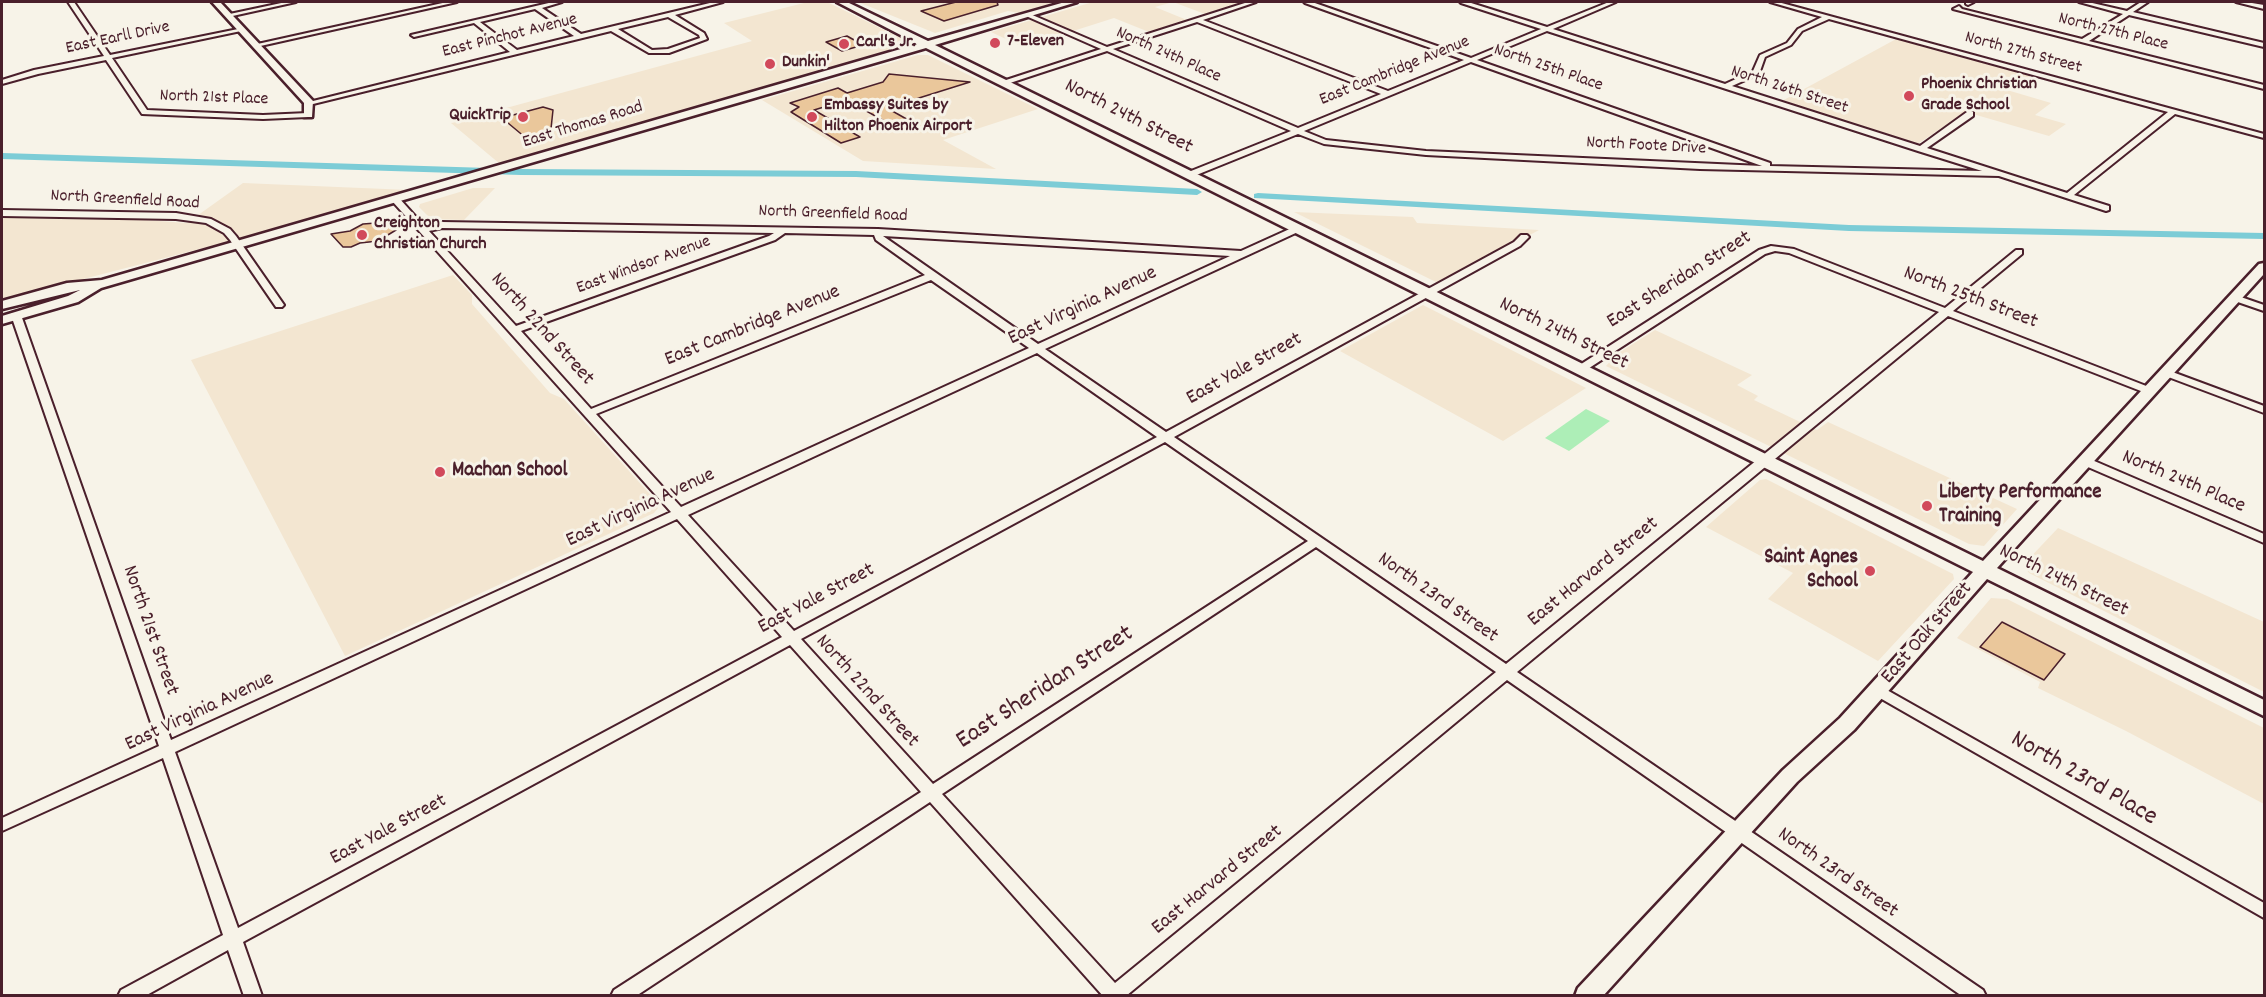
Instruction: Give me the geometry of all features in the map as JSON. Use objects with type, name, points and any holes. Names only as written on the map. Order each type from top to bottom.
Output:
[{"type":"main road","points":[[216,2],[309,103],[308,115]]},
{"type":"main road","name":"North 24th Street","points":[[841,2],[2265,709]]},
{"type":"main road","name":"East Thomas Road","points":[[2,320],[73,299],[103,284],[1073,2]]},
{"type":"main road","name":"East Oak Street","points":[[1587,996],[1790,776],[1847,724],[1985,570],[2265,267]]},
{"type":"main road","name":"East Thomas Road","points":[[2,305],[67,287],[103,284]]},
{"type":"street","name":"North 21st Place","points":[[71,2],[145,112],[263,117],[308,115]]},
{"type":"street","points":[[228,15],[293,2]]},
{"type":"street","points":[[256,45],[454,2]]},
{"type":"street","points":[[414,35],[559,2]]},
{"type":"street","name":"East Pinchot Avenue","points":[[309,103],[720,2]]},
{"type":"street","points":[[1004,82],[1253,2]]},
{"type":"street","name":"North 25th Place","points":[[1307,2],[1776,169]]},
{"type":"street","name":"North 26th Street","points":[[1463,2],[2106,208]]},
{"type":"street","name":"East Cambridge Avenue","points":[[1189,175],[1611,2]]},
{"type":"street","name":"North 27th Street","points":[[1773,2],[1786,3],[1828,17],[2265,135]]},
{"type":"street","points":[[2082,2],[2265,45]]},
{"type":"street","points":[[2084,41],[2145,2]]},
{"type":"street","points":[[2239,2],[2265,7]]},
{"type":"street","points":[[536,7],[579,36]]},
{"type":"street","name":"North 27th Place","points":[[1959,8],[1956,9],[2265,87]]},
{"type":"street","points":[[611,28],[651,52],[669,51],[704,39],[702,34],[668,14]]},
{"type":"street","name":"North 24th Place","points":[[1028,15],[1294,131]]},
{"type":"street","points":[[1751,54],[1762,56],[1793,45],[1800,30],[1828,17]]},
{"type":"street","points":[[1197,20],[1386,93]]},
{"type":"street","points":[[475,21],[515,52]]},
{"type":"street","name":"East Earll Drive","points":[[2,82],[241,28]]},
{"type":"street","points":[[1726,86],[1759,69],[1762,56]]},
{"type":"street","points":[[2068,196],[2174,111]]},
{"type":"street","points":[[1921,149],[1970,114]]},
{"type":"street","name":"North Foote Drive","points":[[1294,131],[1324,142],[1406,152],[1776,169],[1999,174]]},
{"type":"street","name":"North 22nd Street","points":[[396,200],[1114,995]]},
{"type":"street","name":"North Greenfield Road","points":[[2,213],[194,218],[221,227],[238,245]]},
{"type":"street","name":"North Greenfield Road","points":[[423,230],[442,225],[878,232],[1242,254]]},
{"type":"street","name":"East Virginia Avenue","points":[[2,825],[1297,229]]},
{"type":"street","name":"East Windsor Avenue","points":[[515,330],[772,238],[783,230]]},
{"type":"street","name":"North 23rd Street","points":[[878,232],[879,238],[932,276],[1977,996]]},
{"type":"street","name":"East Yale Street","points":[[127,996],[1165,437],[1428,294],[1517,244],[1524,237]]},
{"type":"street","points":[[238,245],[279,305]]},
{"type":"street","name":"North 25th Street","points":[[1774,248],[1791,251],[2150,391]]},
{"type":"street","name":"East Sheridan Street","points":[[1579,370],[1762,252],[1774,248]]},
{"type":"street","name":"East Harvard Street","points":[[1114,995],[2019,252]]},
{"type":"street","name":"East Cambridge Avenue","points":[[590,414],[932,276]]},
{"type":"street","points":[[2235,298],[2265,308]]},
{"type":"street","name":"North 21st Street","points":[[16,315],[253,996]]},
{"type":"street","points":[[2167,373],[2265,410]]},
{"type":"street","name":"North 24th Place","points":[[2085,461],[2265,539]]},
{"type":"street","name":"East Sheridan Street","points":[[620,996],[1317,542]]},
{"type":"street","name":"North 23rd Place","points":[[1878,690],[2265,911]]},
{"type":"shaded area","points":[[808,2],[827,2],[909,42],[906,47],[500,164],[451,123],[752,41],[724,23]]},
{"type":"shaded area","points":[[858,2],[1056,2],[1019,13],[1008,11],[935,33]]},
{"type":"shaded area","points":[[1093,2],[1173,2],[1155,7],[1187,20],[1149,32],[1114,18],[1023,47],[991,32]]},
{"type":"shaded area","points":[[1173,2],[1237,2],[1240,3],[1205,14]]},
{"type":"shaded area","name":"Phoenix Christian Grade School","points":[[1898,38],[2032,75],[2007,90],[2051,103],[2035,115],[2066,124],[2049,136],[1966,112],[1916,145],[1782,101]]},
{"type":"shaded area","points":[[918,55],[928,55],[1038,109],[943,140],[996,169],[863,161],[762,100]]},
{"type":"shaded area","points":[[243,183],[409,190],[246,237],[2,300],[2,217],[131,219],[187,223]]},
{"type":"shaded area","points":[[473,188],[495,188],[464,220],[431,219],[419,207],[420,204]]},
{"type":"shaded area","points":[[1294,212],[1413,217],[1417,223],[1539,230],[1440,284]]},
{"type":"shaded area","name":"Machan School","points":[[453,275],[472,295],[472,304],[550,393],[564,399],[657,502],[658,508],[654,513],[345,656],[191,360]]},
{"type":"shaded area","points":[[1423,305],[1586,388],[1503,441],[1340,351]]},
{"type":"shaded area","points":[[1655,330],[1752,375],[1737,385],[1758,396],[1754,400],[1817,430],[1828,422],[2017,509],[1984,546],[1969,544],[1606,366],[1617,354]]},
{"type":"shaded area","name":"Saint Agnes School","points":[[1766,479],[1953,574],[1954,579],[1878,661],[1768,599],[1793,573],[1706,527],[1760,480]]},
{"type":"shaded area","points":[[2058,528],[2264,622],[2264,692],[2029,573],[2023,565]]},
{"type":"shaded area","points":[[1991,598],[2007,599],[2264,728],[2264,804],[2126,731],[2038,688],[2040,682],[1957,638]]},
{"type":"green space","points":[[1586,409],[1610,421],[1569,451],[1545,438]]},
{"type":"building","points":[[956,2],[997,2],[998,5],[944,21],[921,11]]},
{"type":"building","name":"Carl's Jr.","points":[[847,36],[863,45],[842,51],[826,42]]},
{"type":"building","points":[[889,74],[970,82],[887,108],[910,121],[893,126],[847,100],[814,110],[860,137],[841,143],[791,112],[799,107],[790,103],[838,88],[847,93],[883,82]]},
{"type":"building","points":[[543,107],[553,110],[550,138],[532,143],[502,118]]},
{"type":"building","name":"Creighton Christian Church","points":[[389,222],[396,230],[378,241],[360,243],[351,247],[343,247],[331,234],[350,231],[363,224]]},
{"type":"building","points":[[2002,622],[2065,654],[2044,680],[1980,647]]},
{"type":"waterway","points":[[2,156],[521,172],[856,174],[1197,192]]},
{"type":"waterway","points":[[1258,196],[1849,228],[2264,236]]},
{"type":"place","name":"7-Eleven","points":[[995,43]]},
{"type":"place","name":"Carl's Jr.","points":[[844,44]]},
{"type":"place","name":"Dunkin'","points":[[770,64]]},
{"type":"place","name":"Phoenix Christian Grade School","points":[[1909,96]]},
{"type":"place","name":"QuickTrip","points":[[523,117]]},
{"type":"place","name":"Embassy Suites by Hilton Phoenix Airport","points":[[812,117]]},
{"type":"place","name":"Creighton Christian Church","points":[[362,235]]},
{"type":"place","name":"Machan School","points":[[440,472]]},
{"type":"place","name":"Liberty Performance Training","points":[[1927,506]]},
{"type":"place","name":"Saint Agnes School","points":[[1870,571]]}]
